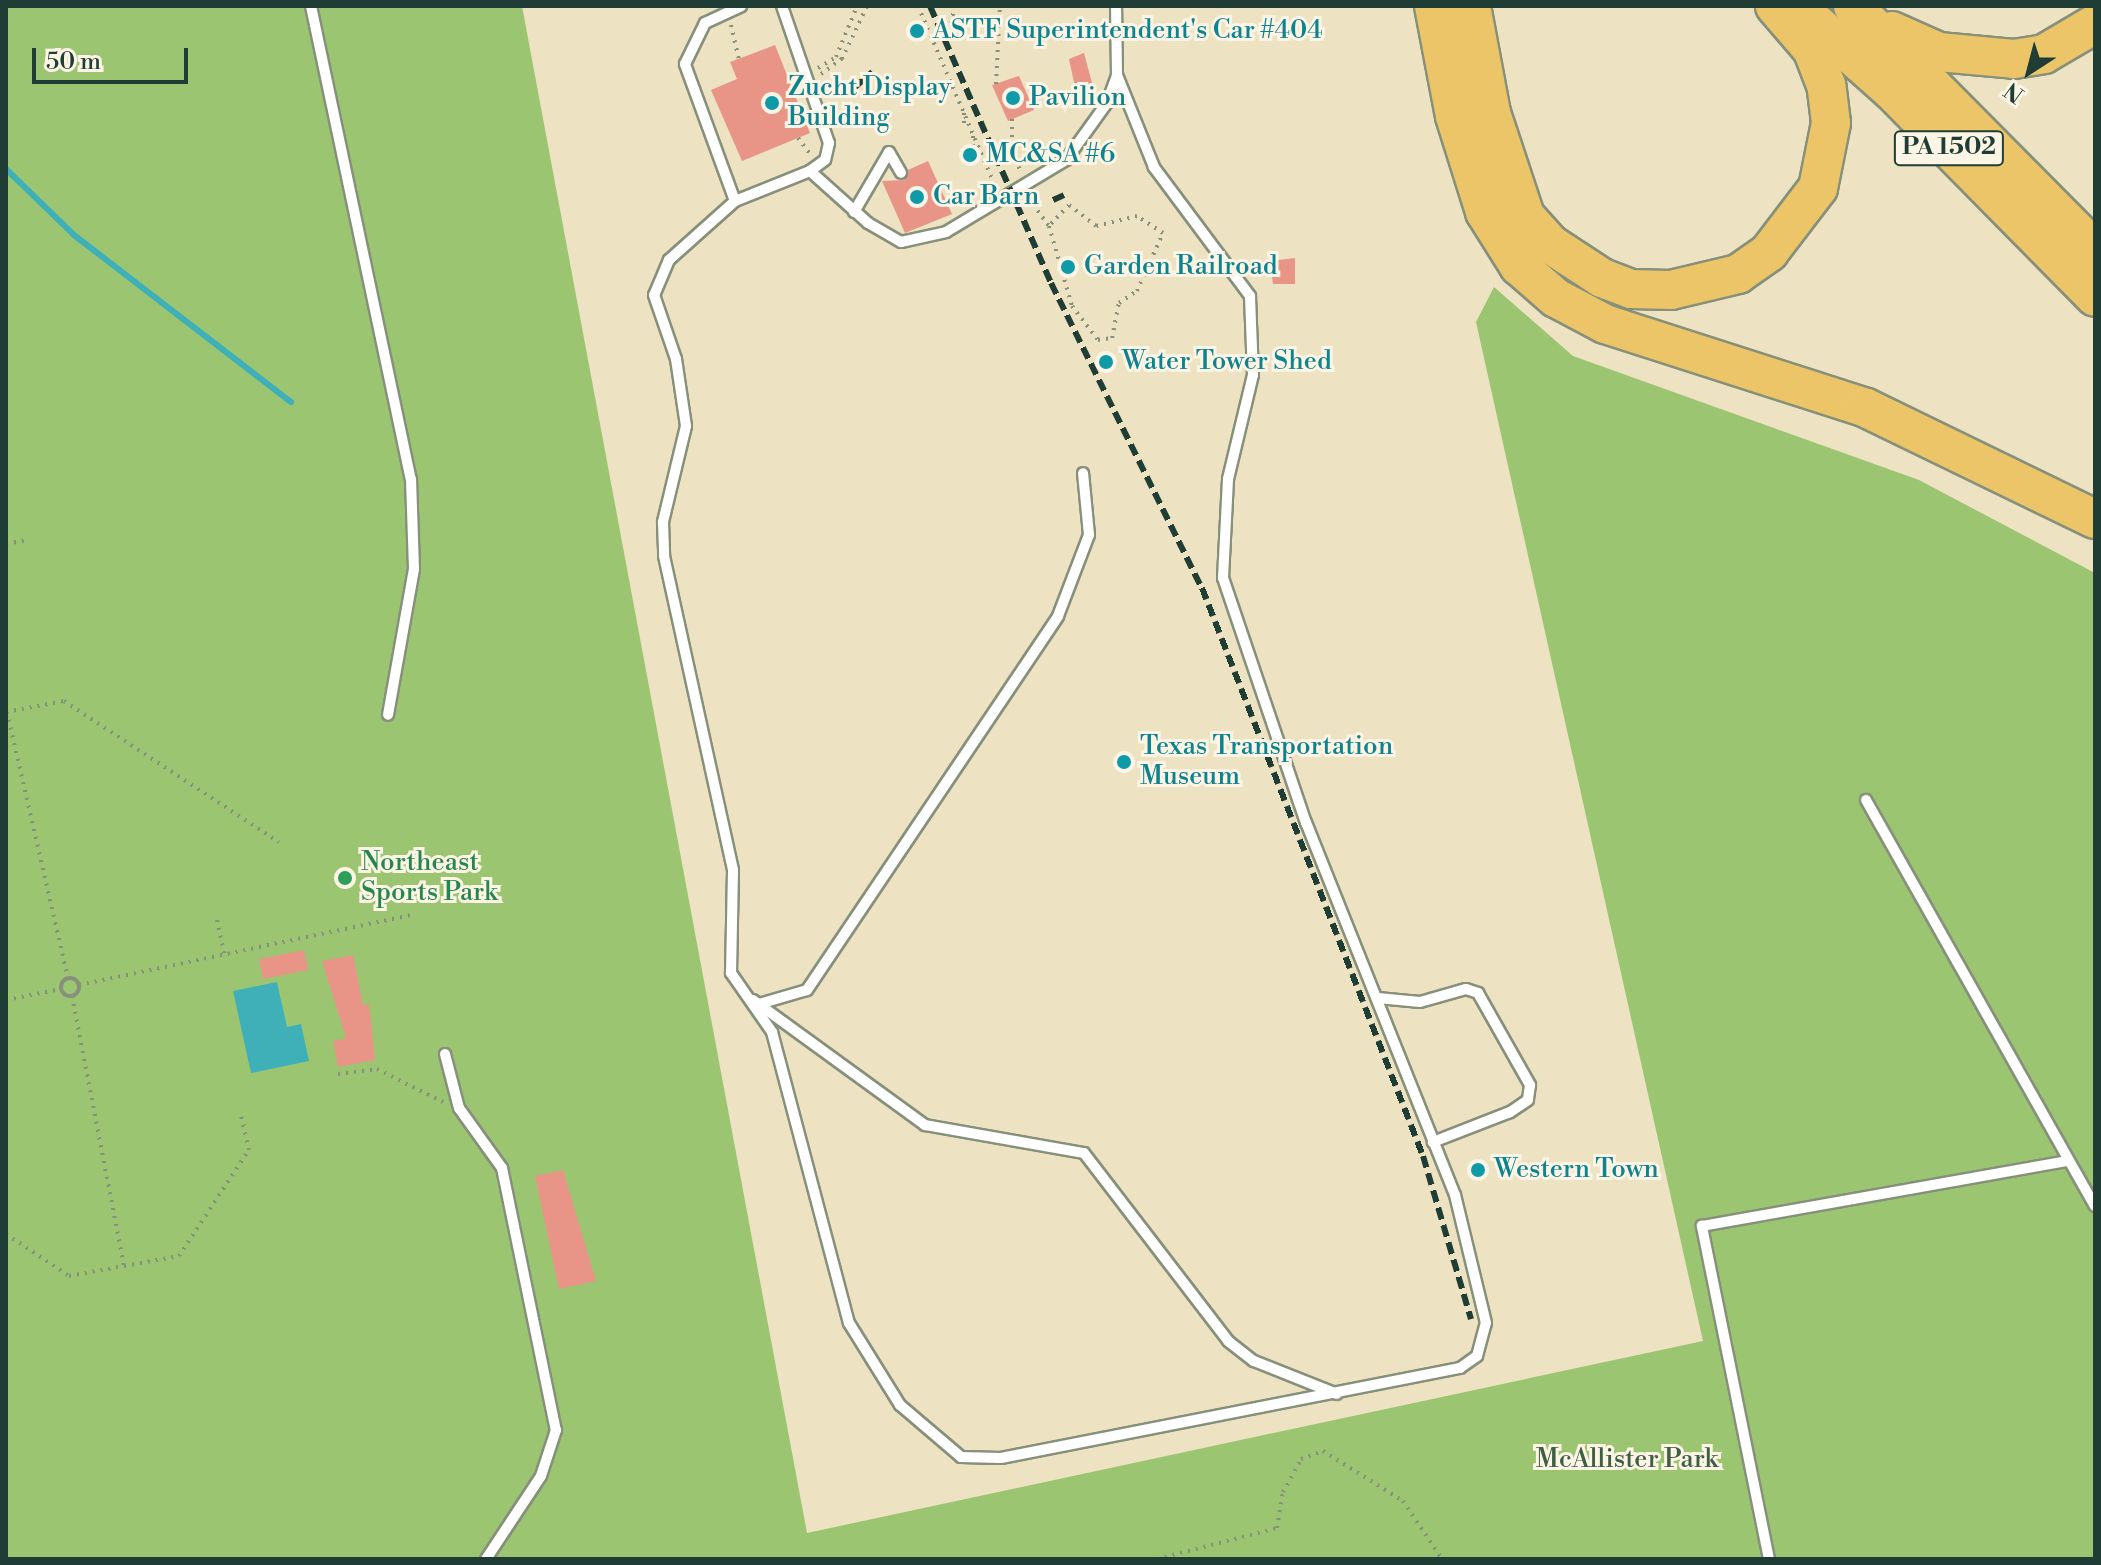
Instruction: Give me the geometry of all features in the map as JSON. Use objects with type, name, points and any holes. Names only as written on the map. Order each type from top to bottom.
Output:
[{"type":"highway","points":[[1434,6],[1455,116],[1485,212],[1519,266],[1556,298],[1605,324],[1866,408],[2095,519]]},
{"type":"highway","points":[[1471,6],[1505,171],[1525,216],[1550,244],[1602,278],[1631,289],[1671,290],[1738,274],[1769,252],[1818,188],[1829,96],[1812,49],[1775,6]]},
{"type":"highway","name":"PA 1502","points":[[1797,6],[1892,91],[2095,297]]},
{"type":"highway","points":[[1860,13],[1939,52],[1991,59],[2044,54],[2095,24]]},
{"type":"highway","name":"PA 1502","points":[[1860,13],[2095,250]]},
{"type":"lane","points":[[311,6],[411,479],[414,569],[388,715]]},
{"type":"lane","points":[[735,201],[685,64],[696,34],[726,12],[741,6]]},
{"type":"lane","points":[[782,6],[829,143],[825,160],[810,171],[735,201],[669,260],[654,295],[679,371],[686,426],[663,522],[664,556],[733,870],[731,973],[748,997],[784,1068],[849,1323],[900,1405],[931,1439],[961,1457],[1001,1458],[1460,1368],[1486,1339],[1455,1195],[1306,823],[1223,578],[1228,479],[1253,375],[1250,296],[1154,167],[1117,75],[1116,6]]},
{"type":"lane","points":[[810,171],[854,212],[901,242],[931,238],[1026,188],[1086,136],[1117,75]]},
{"type":"lane","points":[[854,212],[889,152],[901,173]]},
{"type":"lane","points":[[925,225],[931,238]]},
{"type":"lane","points":[[759,1004],[807,990],[1058,616],[1089,535],[1083,473]]},
{"type":"lane","points":[[1866,800],[2095,1206]]},
{"type":"lane","points":[[1378,998],[1420,1002],[1466,989],[1478,993],[1530,1085],[1528,1100],[1510,1112],[1433,1142]]},
{"type":"lane","points":[[748,997],[925,1125],[1084,1153],[1228,1341],[1254,1361],[1337,1394]]},
{"type":"lane","points":[[445,1054],[459,1108],[502,1168],[556,1430],[541,1476],[486,1559]]},
{"type":"lane","points":[[1769,1559],[1702,1226],[2067,1161]]},
{"type":"path","points":[[816,69],[836,57],[857,6]]},
{"type":"path","points":[[818,75],[842,59],[867,6]]},
{"type":"path","points":[[918,6],[1001,201]]},
{"type":"path","points":[[955,6],[951,24],[959,24]]},
{"type":"path","points":[[996,84],[1000,6]]},
{"type":"path","points":[[726,12],[739,59]]},
{"type":"path","points":[[953,14],[960,15]]},
{"type":"path","points":[[964,113],[964,126]]},
{"type":"path","points":[[1012,119],[1012,152],[1026,188],[1049,226],[1072,306],[1098,340],[1112,338],[1119,303],[1137,291],[1163,233],[1137,216],[1096,226],[1069,205],[1049,226]]},
{"type":"path","points":[[973,135],[973,148]]},
{"type":"path","points":[[6,544],[27,540]]},
{"type":"path","points":[[279,842],[64,701],[7,712],[68,978],[79,985],[415,914]]},
{"type":"path","points":[[217,920],[224,953]]},
{"type":"path","points":[[61,989],[68,978]]},
{"type":"path","points":[[79,985],[72,996],[124,1266]]},
{"type":"path","points":[[6,1000],[61,989],[72,996]]},
{"type":"path","points":[[338,1074],[377,1069],[459,1108]]},
{"type":"path","points":[[6,1234],[69,1276],[179,1256],[249,1150],[241,1115]]},
{"type":"path","points":[[1157,1559],[1277,1528],[1283,1492],[1301,1459],[1323,1451],[1403,1501],[1442,1559]]},
{"type":"green space","name":"McAllister Park","points":[[6,6],[522,6],[807,1533],[1703,1341],[1476,322],[1494,287],[1573,356],[1919,480],[2095,573],[2095,1559],[6,1559]]},
{"type":"water","points":[[277,982],[287,1027],[301,1024],[309,1061],[251,1073],[233,991]]},
{"type":"building","name":"Zucht Display Building","points":[[775,45],[810,133],[742,161],[711,90],[737,79],[730,62]]},
{"type":"building","points":[[1084,53],[1092,83],[1075,87],[1069,59]]},
{"type":"building","name":"Pavilion","points":[[1019,76],[1034,110],[1008,121],[992,85]]},
{"type":"building","name":"Car Barn","points":[[928,161],[952,214],[905,233],[882,181],[904,180],[908,170]]},
{"type":"building","points":[[1295,258],[1295,284],[1273,284],[1270,261]]},
{"type":"building","points":[[304,950],[308,970],[263,979],[259,959]]},
{"type":"building","points":[[353,955],[363,1005],[369,1004],[375,1060],[338,1067],[333,1041],[346,1038],[322,961]]},
{"type":"building","points":[[563,1170],[596,1281],[559,1289],[535,1176]]},
{"type":"waterway","points":[[6,169],[74,235],[291,402]]},
{"type":"railway","points":[[930,6],[1051,283],[1202,588],[1423,1156],[1471,1319]]},
{"type":"railway","points":[[855,87],[872,72]]},
{"type":"railway","points":[[1053,200],[1064,195]]},
{"type":"place","name":"ASTF Superintendent's Car #404","points":[[917,31]]},
{"type":"place","name":"Pavilion","points":[[1013,98]]},
{"type":"place","name":"Zucht Display Building","points":[[772,103]]},
{"type":"place","name":"MC&SA #6","points":[[970,155]]},
{"type":"place","name":"Car Barn","points":[[917,197]]},
{"type":"place","name":"Garden Railroad","points":[[1068,267]]},
{"type":"place","name":"Water Tower Shed","points":[[1106,362]]},
{"type":"place","name":"Texas Transportation Museum","points":[[1124,762]]},
{"type":"place","name":"Northeast Sports Park","points":[[345,878]]},
{"type":"place","name":"Western Town","points":[[1478,1170]]}]
